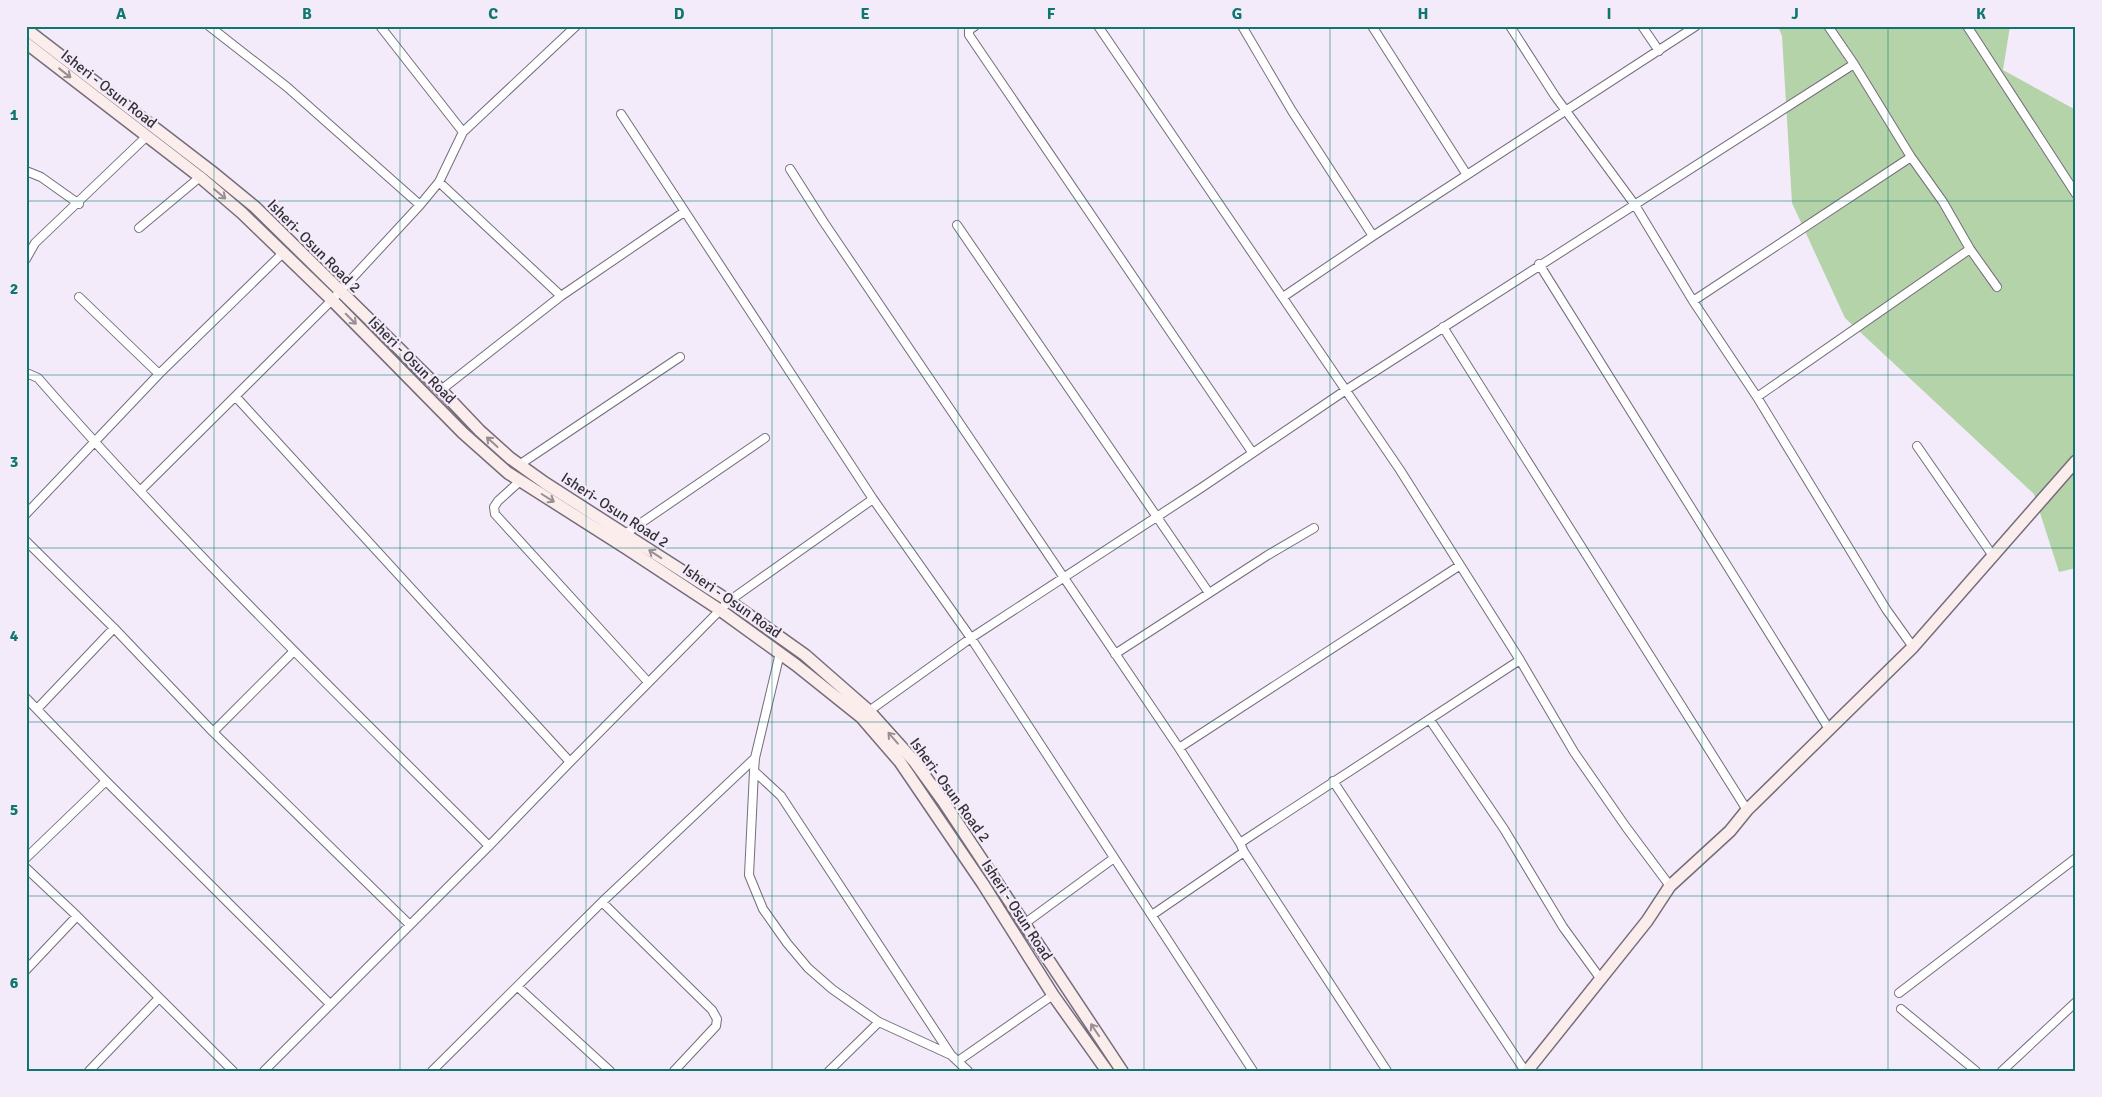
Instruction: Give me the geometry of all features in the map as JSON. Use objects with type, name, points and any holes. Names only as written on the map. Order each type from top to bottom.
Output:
[{"type":"main road","name":"Isheri- Osun Road 2","points":[[26,30],[211,171],[255,208],[336,296],[441,390],[480,431],[519,465],[729,601],[805,655],[869,711],[914,762],[943,801],[1122,1071]]},
{"type":"main road","name":"Isheri - Osun Road","points":[[26,43],[200,177],[336,296],[463,432],[508,473],[720,610],[780,653],[861,717],[900,762],[982,884],[1053,995],[1107,1071]]},
{"type":"main road","points":[[1526,1071],[1647,920],[1670,886],[1730,831],[1746,810],[1913,647],[2076,461]]},
{"type":"street","points":[[209,26],[287,87],[420,205]]},
{"type":"street","points":[[380,26],[463,132]]},
{"type":"street","points":[[140,491],[336,296],[420,205],[439,182],[463,132],[576,26]]},
{"type":"street","points":[[975,26],[969,30],[968,35],[1252,452]]},
{"type":"street","points":[[1098,26],[1400,470],[1520,660],[1574,752],[1670,886]]},
{"type":"street","points":[[1242,26],[1292,111],[1373,236]]},
{"type":"street","points":[[1372,26],[1467,175]]},
{"type":"street","points":[[1510,26],[1555,96],[1568,110],[1635,205],[1693,301],[1757,397],[1886,609],[1913,647]]},
{"type":"street","points":[[1642,26],[1659,51]]},
{"type":"street","points":[[1283,297],[1373,236],[1696,26]]},
{"type":"street","points":[[1828,26],[1854,64],[1911,157],[1943,202],[1970,249],[1997,287]]},
{"type":"street","points":[[1967,26],[2076,194]]},
{"type":"street","points":[[869,711],[971,638],[1156,515],[1201,488],[1346,390],[1539,264],[1635,205],[1854,64]]},
{"type":"street","points":[[620,114],[873,500],[971,638],[1253,1071]]},
{"type":"street","points":[[26,259],[35,243],[79,204],[146,137]]},
{"type":"street","points":[[1693,301],[1911,157]]},
{"type":"street","points":[[790,169],[823,221],[1179,748],[1386,1071]]},
{"type":"street","points":[[26,171],[41,177],[79,204]]},
{"type":"street","points":[[139,228],[200,177]]},
{"type":"street","points":[[439,182],[561,296]]},
{"type":"street","points":[[441,390],[561,296],[684,212]]},
{"type":"street","points":[[957,225],[1209,593]]},
{"type":"street","points":[[26,238],[35,243]]},
{"type":"street","points":[[1757,397],[1970,249]]},
{"type":"street","points":[[26,514],[159,374],[284,252]]},
{"type":"street","points":[[1539,264],[1829,729]]},
{"type":"street","points":[[79,297],[159,374]]},
{"type":"street","points":[[1443,327],[1746,810]]},
{"type":"street","points":[[519,465],[680,357]]},
{"type":"street","points":[[26,375],[29,374],[38,378],[94,442],[294,652],[490,846]]},
{"type":"street","points":[[236,397],[570,762]]},
{"type":"street","points":[[624,534],[765,438]]},
{"type":"street","points":[[1917,446],[1992,556]]},
{"type":"street","points":[[520,481],[498,501],[494,507],[495,514],[648,682]]},
{"type":"street","points":[[264,1071],[490,846],[729,601],[873,500]]},
{"type":"street","points":[[1115,654],[1268,555],[1314,528]]},
{"type":"street","points":[[26,541],[114,628],[213,732],[410,925]]},
{"type":"street","points":[[1179,748],[1459,566]]},
{"type":"street","points":[[38,708],[114,628]]},
{"type":"street","points":[[213,732],[294,652]]},
{"type":"street","points":[[780,653],[755,758],[754,771],[749,876],[763,909],[787,943],[808,968],[832,989],[879,1022],[951,1055]]},
{"type":"street","points":[[1240,843],[1520,660]]},
{"type":"street","points":[[26,698],[38,708],[106,781],[330,1004]]},
{"type":"street","points":[[1430,720],[1504,829],[1563,927],[1600,978]]},
{"type":"street","points":[[432,1071],[602,902],[755,758]]},
{"type":"street","points":[[754,771],[781,796],[951,1055],[968,1071]]},
{"type":"street","points":[[26,858],[106,781]]},
{"type":"street","points":[[1333,781],[1526,1071]]},
{"type":"street","points":[[1152,915],[1244,852]]},
{"type":"street","points":[[1024,924],[1114,858]]},
{"type":"street","points":[[1899,993],[2076,858]]},
{"type":"street","points":[[26,868],[77,916],[232,1071]]},
{"type":"street","points":[[602,902],[712,1010],[717,1019],[716,1026],[674,1071]]},
{"type":"street","points":[[26,970],[77,916]]},
{"type":"street","points":[[518,987],[610,1071]]},
{"type":"street","points":[[958,1062],[1053,995]]},
{"type":"street","points":[[89,1071],[159,998]]},
{"type":"street","points":[[2002,1071],[2076,1002]]},
{"type":"street","points":[[1902,1008],[1976,1071]]},
{"type":"street","points":[[829,1071],[879,1022]]},
{"type":"street","points":[[439,1064],[446,1071]]},
{"type":"green space","points":[[1778,26],[2010,26],[2003,70],[2076,110],[2076,568],[2059,572],[2034,494],[1845,318],[1792,203],[1782,36]]}]
